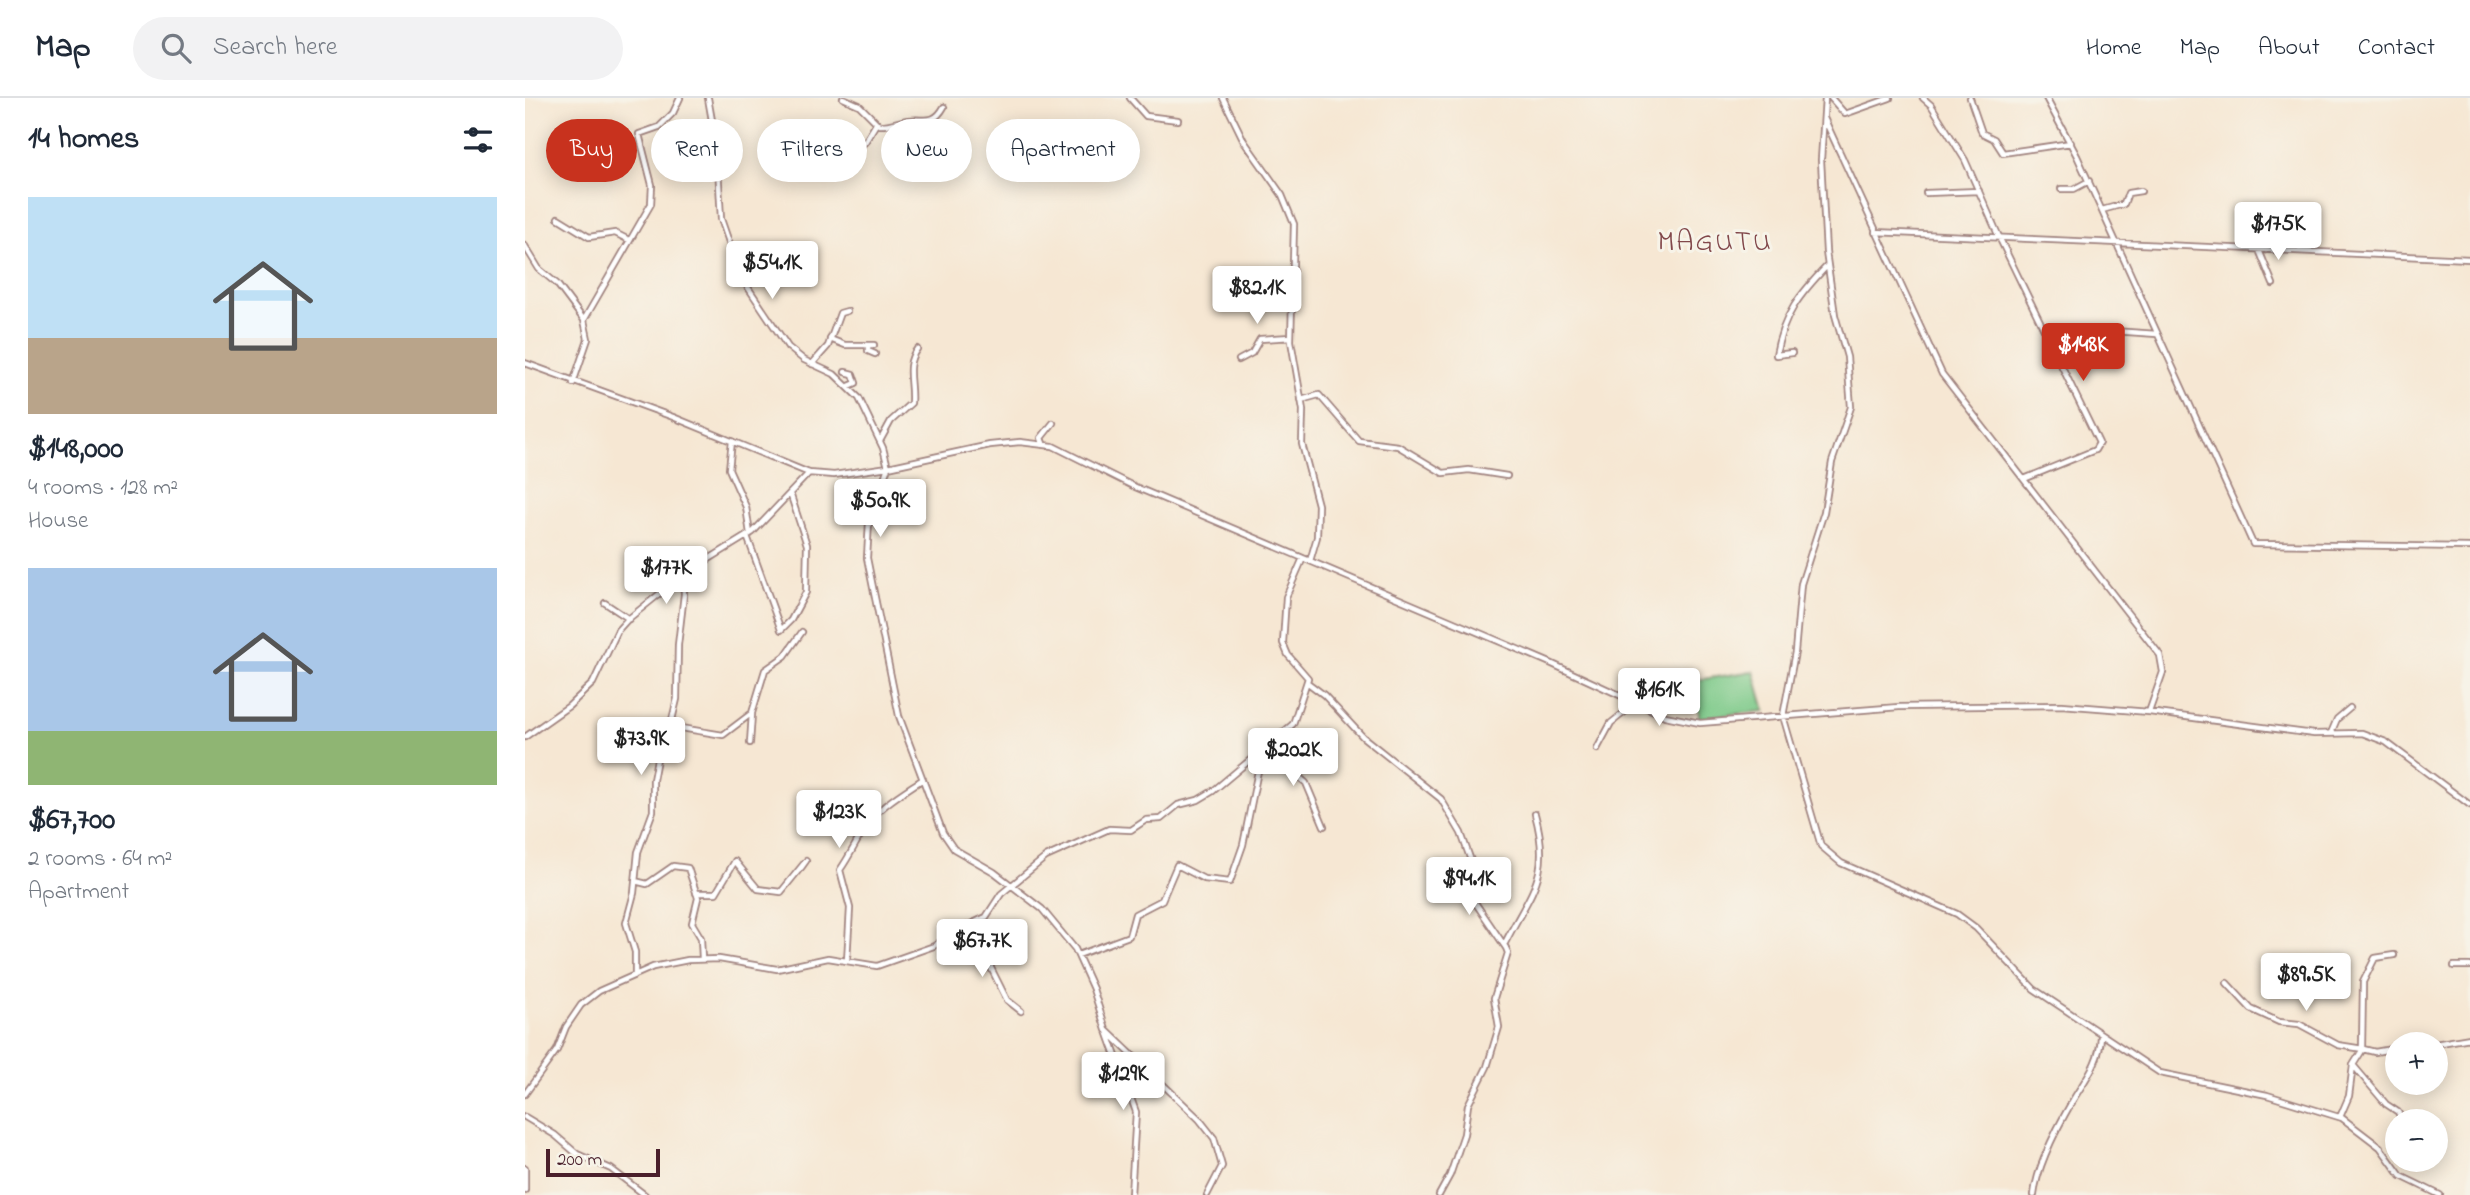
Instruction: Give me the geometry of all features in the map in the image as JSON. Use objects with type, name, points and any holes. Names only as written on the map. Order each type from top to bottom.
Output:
[{"type":"street","points":[[584,320],[651,204],[653,194],[639,134],[659,127],[673,113],[680,98]]},
{"type":"street","points":[[708,98],[717,149],[721,219],[741,277],[788,347],[812,364],[834,374],[859,398],[880,442],[888,467],[869,522],[867,558],[899,716],[923,779],[949,845],[1042,909],[1078,956],[1136,1112],[1131,1195]]},
{"type":"street","points":[[843,98],[859,105],[876,124],[887,126],[908,120],[929,121],[935,119],[944,107]]},
{"type":"street","points":[[1130,98],[1146,117],[1178,120]]},
{"type":"street","points":[[1223,98],[1244,141],[1276,185],[1294,224],[1291,337],[1301,400],[1302,444],[1318,505],[1317,537],[1310,561]]},
{"type":"street","points":[[1825,98],[1821,160],[1828,265],[1835,315],[1847,357],[1851,407],[1832,462],[1824,512],[1801,584],[1795,652],[1783,716],[1815,831],[1828,855],[1957,914],[1976,928],[2034,989],[2160,1073],[2267,1095],[2340,1117],[2381,1147],[2401,1177],[2440,1195]]},
{"type":"street","points":[[1831,98],[1845,114],[1890,98]]},
{"type":"street","points":[[1923,98],[1931,105],[1957,143],[1999,237],[2099,443],[2095,450],[2024,479]]},
{"type":"street","points":[[1969,98],[1982,133],[1994,139],[2003,153],[2071,143]]},
{"type":"street","points":[[2046,98],[2089,181],[2252,544],[2470,547]]},
{"type":"street","points":[[1824,117],[1934,362],[2160,655],[2163,672],[2149,712]]},
{"type":"street","points":[[867,139],[876,124]]},
{"type":"street","points":[[2061,189],[2074,189],[2089,181]]},
{"type":"street","points":[[1926,193],[1979,191]]},
{"type":"street","points":[[2102,210],[2124,204],[2128,193],[2141,191]]},
{"type":"street","points":[[2252,208],[2252,220],[2273,284]]},
{"type":"street","points":[[558,218],[589,237],[615,233],[629,240]]},
{"type":"street","points":[[1875,232],[2470,259]]},
{"type":"street","points":[[525,246],[539,269],[557,284],[584,320],[588,339],[573,383]]},
{"type":"street","points":[[1792,353],[1776,355],[1779,338],[1797,297],[1828,265]]},
{"type":"street","points":[[812,364],[831,339],[840,313],[847,311]]},
{"type":"street","points":[[2098,330],[2157,334]]},
{"type":"street","points":[[1238,360],[1252,353],[1260,339],[1291,337]]},
{"type":"street","points":[[831,339],[845,345],[871,345],[868,351],[875,354]]},
{"type":"street","points":[[880,442],[891,421],[911,403],[908,372],[911,358],[917,349]]},
{"type":"street","points":[[525,363],[809,473],[834,475],[888,467],[991,445],[1020,442],[1044,444],[1133,486],[1665,716],[1691,723],[1913,707],[2062,705],[2149,712],[2314,734],[2362,733],[2386,742],[2470,805]]},
{"type":"street","points":[[845,372],[853,374],[856,383],[849,386]]},
{"type":"street","points":[[1301,400],[1319,395],[1359,441],[1398,446],[1443,473],[1469,470],[1507,476]]},
{"type":"street","points":[[1044,444],[1041,438],[1053,423]]},
{"type":"street","points":[[732,441],[729,469],[746,507],[748,535],[781,630],[791,620],[806,592],[807,545],[790,495]]},
{"type":"street","points":[[525,737],[569,706],[593,683],[618,629],[683,575],[748,535],[809,473]]},
{"type":"street","points":[[1303,558],[1286,597],[1283,636],[1285,651],[1305,674],[1308,683],[1324,695],[1363,737],[1441,799],[1461,833],[1470,858],[1474,871],[1472,898],[1505,943],[1508,953],[1495,998],[1499,1027],[1486,1067],[1468,1105],[1464,1134],[1450,1175],[1439,1195]]},
{"type":"street","points":[[635,975],[635,952],[626,923],[638,852],[653,811],[653,780],[660,743],[669,726],[679,679],[678,645],[685,586],[683,575]]},
{"type":"street","points":[[605,603],[629,620]]},
{"type":"street","points":[[750,743],[752,713],[765,670],[785,656],[802,632]]},
{"type":"street","points":[[525,1094],[557,1050],[566,1027],[581,1005],[600,991],[653,967],[702,959],[748,962],[777,969],[828,958],[877,966],[934,946],[992,911],[1001,894],[1059,849],[1109,829],[1131,830],[1146,820],[1161,819],[1185,802],[1205,797],[1296,720],[1308,683]]},
{"type":"street","points":[[1597,749],[1611,723],[1636,703]]},
{"type":"street","points":[[2331,733],[2337,719],[2350,708]]},
{"type":"street","points":[[669,726],[723,736],[752,713]]},
{"type":"street","points":[[1264,749],[1306,783],[1324,826]]},
{"type":"street","points":[[1078,956],[1129,936],[1135,914],[1162,900],[1177,866],[1204,879],[1230,882],[1243,845],[1264,749]]},
{"type":"street","points":[[847,961],[850,908],[839,873],[861,841],[867,824],[888,803],[923,779]]},
{"type":"street","points":[[1505,943],[1540,880],[1542,840],[1535,814]]},
{"type":"street","points":[[697,892],[716,892],[734,861],[758,889],[781,892],[806,861],[801,868]]},
{"type":"street","points":[[635,881],[647,884],[673,866],[688,868],[698,898],[692,923],[701,937],[702,959]]},
{"type":"street","points":[[970,925],[987,947],[991,968],[1007,1000],[1021,1011]]},
{"type":"street","points":[[2340,1117],[2349,1096],[2353,1065],[2362,1049],[2366,972],[2375,958],[2394,955]]},
{"type":"street","points":[[2454,966],[2470,966]]},
{"type":"street","points":[[2227,983],[2251,1009],[2279,1022],[2303,1026],[2338,1045],[2375,1052],[2385,1050]]},
{"type":"street","points":[[1106,1030],[1199,1119],[1214,1138],[1222,1166],[1207,1195]]},
{"type":"street","points":[[2034,1195],[2041,1164],[2072,1103],[2095,1066],[2101,1035]]},
{"type":"street","points":[[2448,1042],[2470,1038]]},
{"type":"street","points":[[2353,1065],[2386,1104],[2394,1109]]},
{"type":"street","points":[[525,1117],[555,1135],[577,1154],[625,1179],[646,1195]]},
{"type":"street","points":[[525,1168],[525,1190]]},
{"type":"green space","points":[[1754,671],[1765,711],[1699,718],[1697,680]]},
{"type":"district","name":"MAGUTU","points":[[1715,240]]}]
